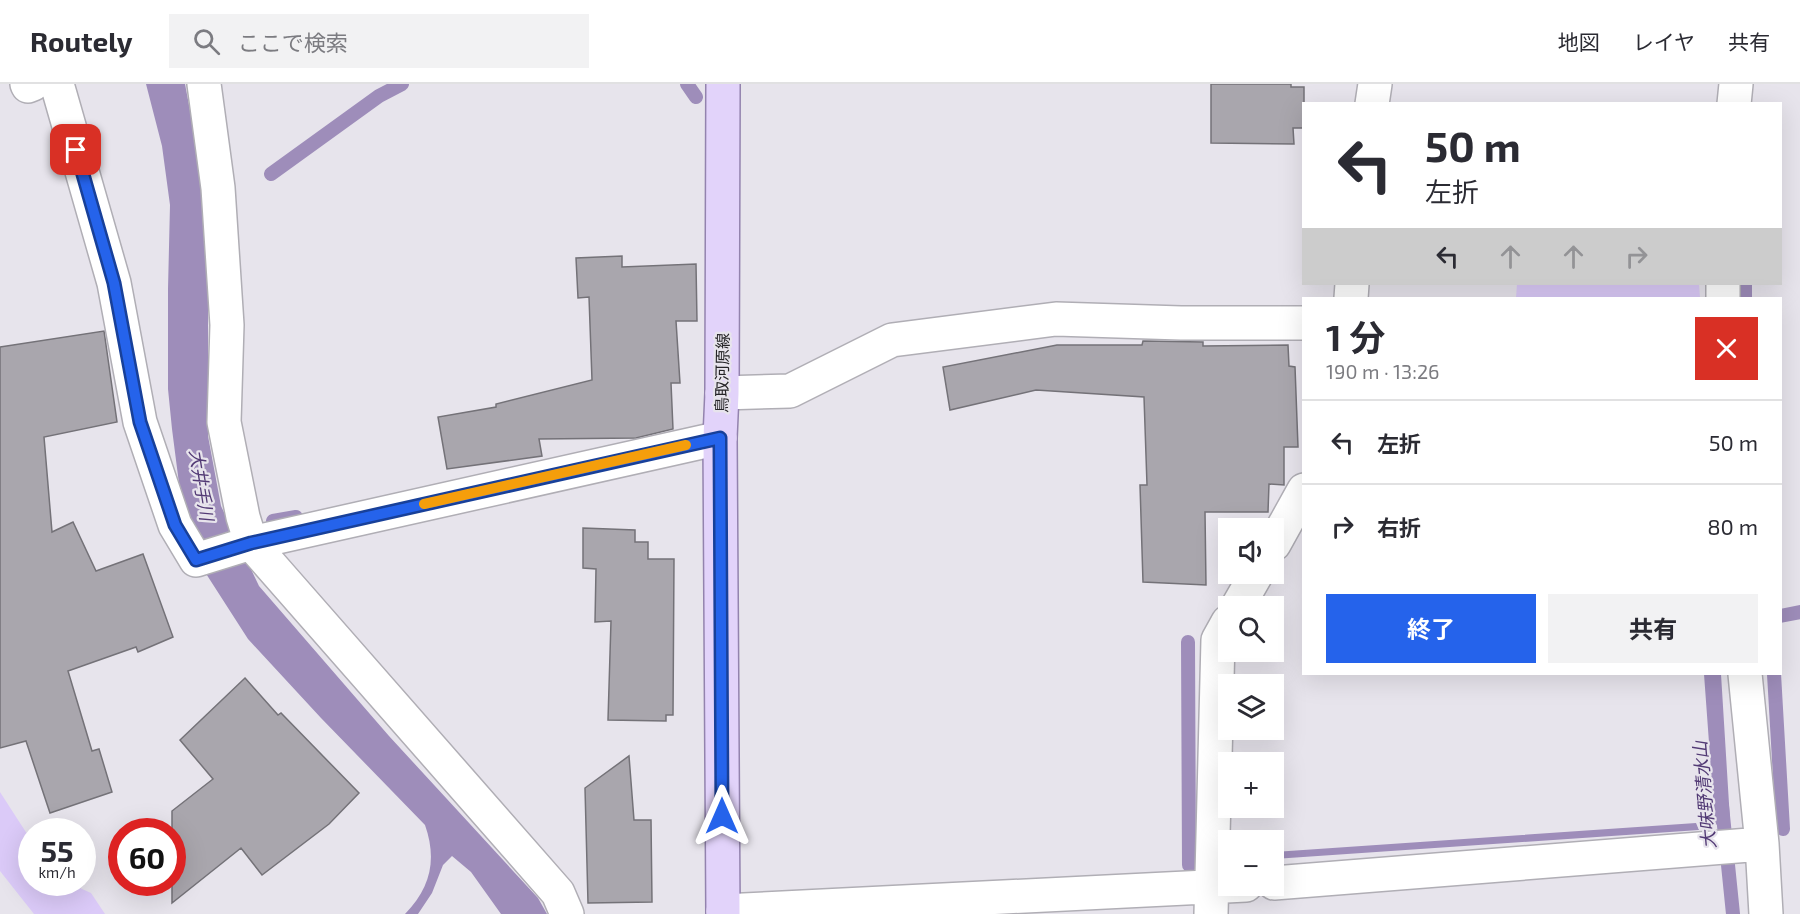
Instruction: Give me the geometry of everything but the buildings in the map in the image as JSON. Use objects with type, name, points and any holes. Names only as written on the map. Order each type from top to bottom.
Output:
[{"type":"main road","name":"鳥取河原線","points":[[723,84],[720,438],[723,912]]},
{"type":"street","points":[[27,84],[27,86],[33,84]]},
{"type":"street","points":[[57,84],[114,283],[140,422],[175,525],[196,560],[251,543],[720,438]]},
{"type":"street","points":[[204,84],[218,188],[226,313],[224,422],[243,517],[251,543],[558,893],[567,914]]},
{"type":"street","points":[[1372,102],[1375,84]]},
{"type":"street","points":[[1734,102],[1736,84]]},
{"type":"street","points":[[722,393],[790,391],[892,340],[1056,319],[1181,323],[1302,323]]},
{"type":"street","points":[[1284,526],[1302,494]]},
{"type":"street","points":[[723,912],[1211,901],[1218,640]]},
{"type":"street","points":[[1745,675],[1762,844],[1766,914]]},
{"type":"street","points":[[1284,882],[1762,844]]},
{"type":"shaded area","points":[[1517,285],[1699,285],[1700,297],[1516,297]]},
{"type":"shaded area","points":[[0,792],[18,820],[18,894],[0,871]]},
{"type":"shaded area","points":[[20,896],[93,896],[105,914],[34,914]]},
{"type":"water","name":"大井手川","points":[[146,84],[185,84],[200,163],[208,296],[208,436],[221,506],[259,586],[389,736],[538,898],[547,914],[501,914],[471,872],[452,856],[443,865],[432,893],[418,914],[405,914],[421,894],[429,873],[431,850],[425,825],[248,639],[203,569],[181,499],[172,429],[168,389],[170,205],[162,146]]},
{"type":"water","points":[[1704,675],[1721,675],[1730,820],[1715,825]]},
{"type":"water","points":[[1696,823],[1699,830],[1284,858],[1284,851]]},
{"type":"waterway","points":[[271,174],[379,96],[402,84]]},
{"type":"waterway","points":[[687,84],[696,97]]},
{"type":"waterway","points":[[1745,285],[1745,297]]},
{"type":"waterway","points":[[273,521],[296,517]]},
{"type":"waterway","points":[[1782,616],[1800,612]]},
{"type":"waterway","points":[[1188,642],[1189,865]]},
{"type":"waterway","points":[[1774,675],[1783,829]]},
{"type":"waterway","name":"大味野清水山","points":[[1722,806],[1733,914]]},
{"type":"slow traffic","points":[[424,504],[686,445]]},
{"type":"route","points":[[76,150],[114,283],[140,422],[175,525],[196,560],[251,543],[720,438],[722,816]]}]
